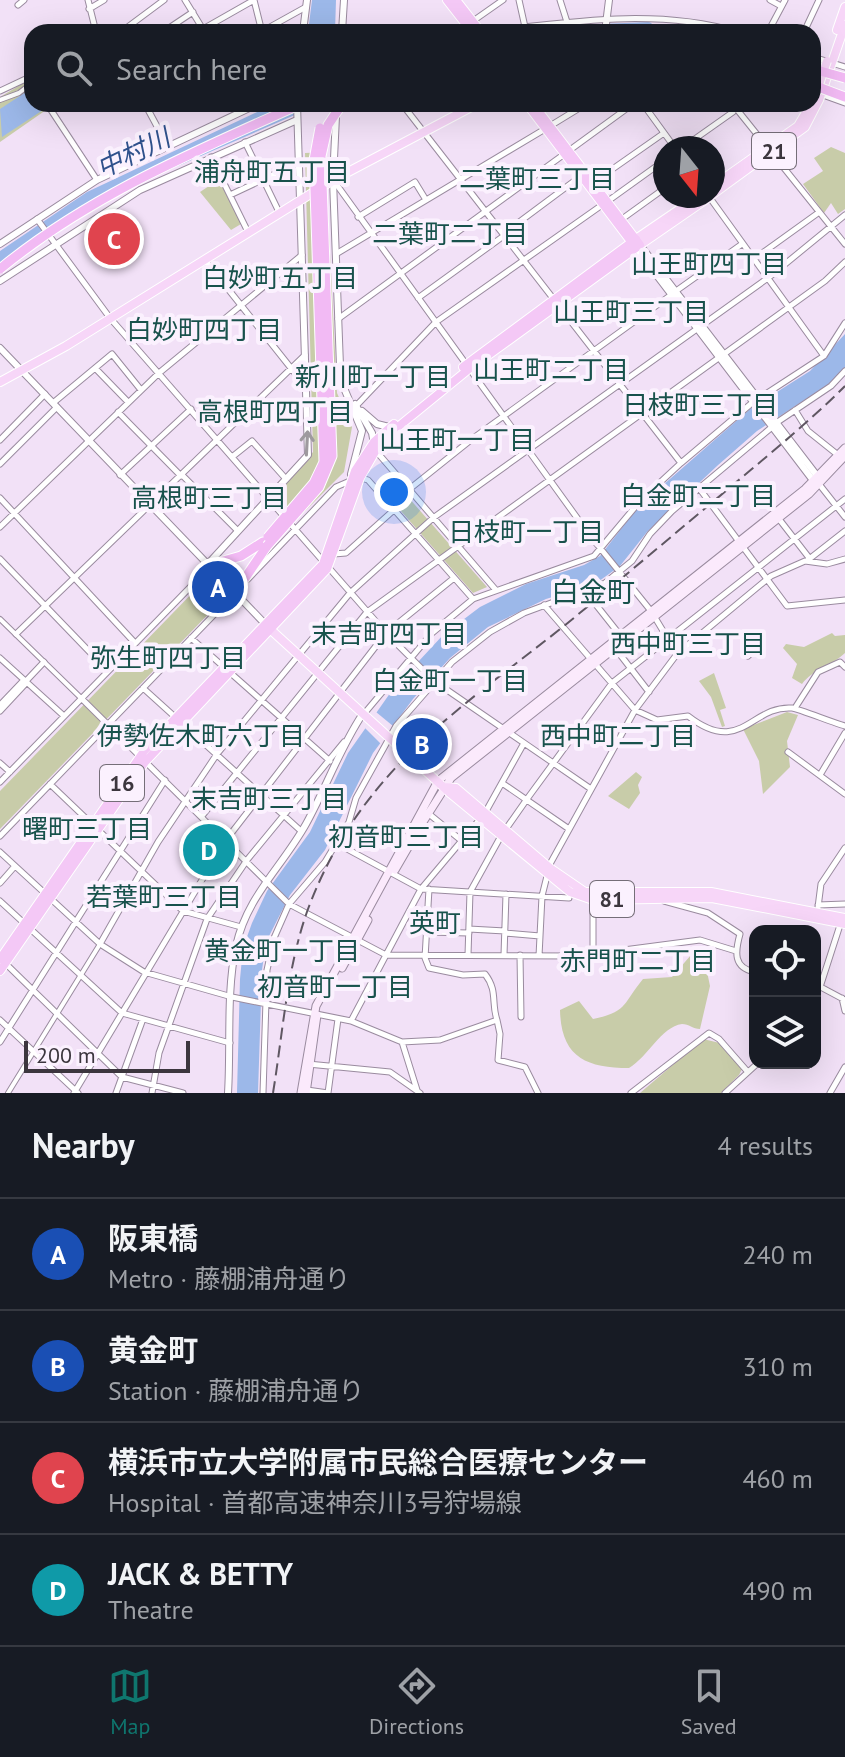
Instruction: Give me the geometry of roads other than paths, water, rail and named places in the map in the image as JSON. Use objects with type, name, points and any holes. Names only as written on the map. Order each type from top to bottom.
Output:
[{"type":"highway","points":[[447,0],[468,24]]},
{"type":"highway","points":[[456,0],[470,24]]},
{"type":"highway","points":[[821,70],[845,77]]},
{"type":"highway","points":[[821,93],[844,96]]},
{"type":"highway","points":[[0,261],[107,189],[271,112]]},
{"type":"highway","points":[[0,269],[64,222],[109,194],[282,112]]},
{"type":"highway","points":[[234,594],[265,544],[314,483],[324,462],[314,160],[322,124],[332,112]]},
{"type":"highway","points":[[206,566],[241,556],[265,544],[319,487],[332,456],[321,156],[328,125],[334,112]]},
{"type":"highway","points":[[534,112],[594,182],[605,203],[622,219],[636,243]]},
{"type":"highway","points":[[538,112],[547,127]]},
{"type":"highway","points":[[567,152],[581,176],[636,243]]},
{"type":"highway","name":"16","points":[[325,566],[355,480],[389,427],[636,243]]},
{"type":"highway","name":"16","points":[[375,446],[468,366]]},
{"type":"highway","name":"16","points":[[1,962],[142,759],[334,554],[355,480]]},
{"type":"main road","name":"21","points":[[830,62],[845,7]]},
{"type":"main road","name":"21","points":[[821,79],[845,25]]},
{"type":"main road","points":[[0,382],[333,180],[462,112]]},
{"type":"main road","name":"21","points":[[725,184],[798,126],[805,112]]},
{"type":"main road","name":"21","points":[[725,178],[805,127],[809,112]]},
{"type":"main road","points":[[636,243],[683,208]]},
{"type":"main road","name":"21","points":[[636,243],[691,208]]},
{"type":"main road","points":[[740,545],[778,518],[843,457],[845,448]]},
{"type":"main road","points":[[593,661],[615,648],[817,481]]},
{"type":"main road","points":[[305,1092],[315,1015],[441,784],[593,661],[620,635],[653,614]]},
{"type":"main road","name":"81","points":[[268,626],[390,740],[441,784],[456,788],[483,816],[570,892],[593,900],[712,898],[817,913]]},
{"type":"main road","points":[[391,873],[441,784]]},
{"type":"main road","name":"81","points":[[548,871],[593,894],[711,892],[843,920]]},
{"type":"street","points":[[18,5],[24,0]]},
{"type":"street","points":[[88,0],[94,24]]},
{"type":"street","points":[[89,9],[104,0]]},
{"type":"street","points":[[132,24],[164,0]]},
{"type":"street","points":[[185,0],[200,24]]},
{"type":"street","points":[[215,24],[254,0],[259,24]]},
{"type":"street","points":[[342,24],[344,0]]},
{"type":"street","points":[[479,24],[503,0]]},
{"type":"street","points":[[519,0],[524,24]]},
{"type":"street","points":[[560,0],[567,22]]},
{"type":"street","points":[[605,24],[609,0]]},
{"type":"street","points":[[770,0],[783,3],[772,24]]},
{"type":"street","points":[[808,24],[819,0]]},
{"type":"street","points":[[274,24],[307,4]]},
{"type":"street","points":[[304,24],[307,4]]},
{"type":"street","points":[[175,24],[193,12]]},
{"type":"street","points":[[629,24],[676,20],[709,24]]},
{"type":"street","points":[[550,24],[586,24]]},
{"type":"street","points":[[821,59],[845,67]]},
{"type":"street","points":[[0,91],[24,82]]},
{"type":"street","points":[[0,100],[24,84]]},
{"type":"street","points":[[821,93],[844,96]]},
{"type":"street","points":[[54,112],[97,180]]},
{"type":"street","points":[[149,112],[167,145]]},
{"type":"street","points":[[0,243],[97,180],[237,112]]},
{"type":"street","points":[[0,782],[201,577],[206,566],[308,455],[298,112]]},
{"type":"street","points":[[338,112],[333,180],[340,366],[346,392],[362,431],[355,480]]},
{"type":"street","points":[[408,112],[681,463]]},
{"type":"street","points":[[336,254],[572,112]]},
{"type":"street","points":[[338,319],[622,112]]},
{"type":"street","points":[[649,112],[666,136]]},
{"type":"street","points":[[697,136],[728,112]]},
{"type":"street","points":[[741,112],[845,244]]},
{"type":"street","points":[[0,281],[55,242],[140,190],[297,120]]},
{"type":"street","points":[[594,182],[664,133]]},
{"type":"street","points":[[245,142],[279,212]]},
{"type":"street","points":[[211,157],[248,232]]},
{"type":"street","points":[[230,195],[298,163]]},
{"type":"street","points":[[356,406],[436,322],[653,169]]},
{"type":"street","points":[[418,298],[581,176]]},
{"type":"street","points":[[333,180],[602,551],[653,614],[677,654]]},
{"type":"street","points":[[358,217],[415,182],[426,200]]},
{"type":"street","points":[[622,219],[653,197]]},
{"type":"street","points":[[718,208],[824,356]]},
{"type":"street","points":[[753,259],[818,213]]},
{"type":"street","points":[[16,1093],[10,1091],[141,871],[217,754],[350,593],[433,518],[768,278],[845,215]]},
{"type":"street","points":[[37,219],[110,318],[325,566],[415,663],[433,680],[591,789]]},
{"type":"street","points":[[636,243],[845,517]]},
{"type":"street","points":[[334,554],[346,553],[395,509],[407,491],[502,415],[742,244]]},
{"type":"street","points":[[0,527],[159,373],[302,255]]},
{"type":"street","points":[[204,260],[307,388]]},
{"type":"street","points":[[202,816],[367,612],[788,307],[845,262]]},
{"type":"street","points":[[152,1093],[169,1026],[207,919],[247,860],[283,814],[331,762],[362,715],[410,657],[432,633],[473,599],[495,589],[569,567],[602,551],[641,500],[755,401],[824,356],[845,323]]},
{"type":"street","points":[[0,348],[206,566],[268,626]]},
{"type":"street","points":[[0,464],[55,405],[112,354],[141,390]]},
{"type":"street","points":[[16,634],[306,354]]},
{"type":"street","points":[[95,368],[128,402]]},
{"type":"street","points":[[263,1093],[267,970],[274,938],[289,904],[336,843],[366,778],[396,726],[433,680],[490,632],[544,605],[588,592],[632,561],[650,534],[699,488],[845,371]]},
{"type":"street","points":[[346,392],[375,446],[407,491],[495,589]]},
{"type":"street","points":[[0,440],[45,394]]},
{"type":"street","points":[[356,406],[377,424],[389,427]]},
{"type":"street","points":[[120,475],[191,409]]},
{"type":"street","points":[[795,410],[808,431],[843,457]]},
{"type":"street","points":[[118,412],[238,531]]},
{"type":"street","points":[[232,457],[252,441],[286,479]]},
{"type":"street","points":[[0,836],[336,487],[355,480],[368,480],[473,599]]},
{"type":"street","points":[[699,488],[787,606],[845,600]]},
{"type":"street","points":[[0,498],[135,643]]},
{"type":"street","points":[[468,955],[470,892],[502,833],[612,683],[845,499]]},
{"type":"street","points":[[778,518],[808,560],[827,564],[845,559]]},
{"type":"street","points":[[539,956],[542,896],[548,871],[635,710],[677,654],[765,580],[808,560],[845,531]]},
{"type":"street","points":[[0,559],[108,671]]},
{"type":"street","points":[[0,1020],[76,1092],[144,972],[226,840],[386,633],[454,578]]},
{"type":"street","points":[[544,605],[635,710],[657,720],[688,716],[709,729],[726,733],[778,711],[795,708],[845,726]]},
{"type":"street","points":[[597,606],[620,635]]},
{"type":"street","points":[[0,619],[289,904],[386,955],[593,955],[644,944],[700,940],[736,951]]},
{"type":"street","points":[[191,638],[331,762]]},
{"type":"street","points":[[615,648],[649,692]]},
{"type":"street","points":[[0,658],[64,716]]},
{"type":"street","points":[[0,711],[44,662]]},
{"type":"street","points":[[795,708],[818,672],[840,662],[845,667]]},
{"type":"street","points":[[0,705],[26,681]]},
{"type":"street","points":[[143,688],[301,831]]},
{"type":"street","points":[[820,775],[845,733]]},
{"type":"street","points":[[351,1021],[425,889],[483,816],[524,743]]},
{"type":"street","points":[[788,752],[845,794]]},
{"type":"street","points":[[228,1093],[233,963],[241,927],[266,879],[301,831],[331,762]]},
{"type":"street","points":[[0,763],[10,772]]},
{"type":"street","points":[[0,1042],[165,780]]},
{"type":"street","points":[[502,783],[569,829]]},
{"type":"street","points":[[50,784],[183,911],[241,927]]},
{"type":"street","points":[[427,813],[462,841]]},
{"type":"street","points":[[336,843],[425,889],[569,898]]},
{"type":"street","points":[[845,848],[821,884],[817,913],[845,904]]},
{"type":"street","points":[[0,852],[100,944],[144,972],[232,997],[351,1021],[402,1042],[440,1040],[497,1020]]},
{"type":"street","points":[[0,883],[15,866]]},
{"type":"street","points":[[425,889],[425,955],[432,970],[485,974],[497,996],[494,1011],[500,1034],[498,1060],[525,1067],[538,1093]]},
{"type":"street","points":[[504,955],[506,894]]},
{"type":"street","points":[[660,897],[667,903],[708,913],[736,930],[740,934],[736,951],[740,966],[749,970]]},
{"type":"street","points":[[593,900],[593,955]]},
{"type":"street","points":[[0,901],[122,1013],[231,1044]]},
{"type":"street","points":[[821,976],[843,920]]},
{"type":"street","points":[[427,932],[505,932],[540,936]]},
{"type":"street","points":[[520,955],[521,1017]]},
{"type":"street","points":[[1,962],[122,1077],[183,1093]]},
{"type":"street","points":[[821,986],[843,999],[845,1011]]},
{"type":"street","points":[[305,1092],[328,1093],[338,1018]]},
{"type":"street","points":[[116,1093],[143,1019]]},
{"type":"street","points":[[631,1093],[709,1033],[719,1039],[747,1071]]},
{"type":"street","points":[[402,1042],[418,1091]]},
{"type":"street","points":[[307,1064],[390,1072],[418,1091]]},
{"type":"street","points":[[830,1093],[845,1067]]},
{"type":"street","points":[[725,1093],[750,1069]]},
{"type":"water","points":[[312,0],[336,0],[335,24],[309,24]]},
{"type":"water","points":[[24,93],[24,112],[40,112],[2,137],[0,109]]},
{"type":"water","points":[[257,112],[302,112],[164,172],[101,204],[0,272],[0,251],[87,192]]},
{"type":"water","points":[[845,334],[845,369],[832,382],[757,431],[717,466],[647,532],[620,566],[595,584],[546,599],[488,627],[450,658],[413,699],[373,753],[325,850],[290,895],[266,942],[262,970],[258,1093],[237,1093],[240,979],[243,948],[252,923],[267,891],[310,832],[348,753],[393,689],[443,635],[480,607],[526,584],[584,565],[600,556],[639,506],[750,409],[810,371]]},
{"type":"railway","points":[[273,1093],[290,977],[308,909],[330,861],[383,781],[449,717],[626,575],[845,386]]},
{"type":"place","name":"横浜市立大学附属市民総合医療センター","points":[[114,239]]},
{"type":"place","name":"阪東橋","points":[[218,587]]},
{"type":"place","name":"黄金町","points":[[422,744]]},
{"type":"place","name":"JACK & BETTY","points":[[209,850]]},
{"type":"district","name":"浦舟町五丁目","points":[[272,172]]},
{"type":"district","name":"二葉町三丁目","points":[[537,179]]},
{"type":"district","name":"二葉町二丁目","points":[[450,234]]},
{"type":"district","name":"山王町四丁目","points":[[709,264]]},
{"type":"district","name":"白妙町五丁目","points":[[280,278]]},
{"type":"district","name":"山王町三丁目","points":[[631,312]]},
{"type":"district","name":"白妙町四丁目","points":[[204,330]]},
{"type":"district","name":"山王町二丁目","points":[[551,370]]},
{"type":"district","name":"新川町一丁目","points":[[373,377]]},
{"type":"district","name":"日枝町三丁目","points":[[700,405]]},
{"type":"district","name":"高根町四丁目","points":[[275,412]]},
{"type":"district","name":"山王町一丁目","points":[[457,440]]},
{"type":"district","name":"白金町二丁目","points":[[698,496]]},
{"type":"district","name":"高根町三丁目","points":[[209,498]]},
{"type":"district","name":"日枝町一丁目","points":[[526,532]]},
{"type":"district","name":"白金町","points":[[593,592]]},
{"type":"district","name":"末吉町四丁目","points":[[389,634]]},
{"type":"district","name":"西中町三丁目","points":[[688,644]]},
{"type":"district","name":"弥生町四丁目","points":[[168,658]]},
{"type":"district","name":"白金町一丁目","points":[[450,681]]},
{"type":"district","name":"伊勢佐木町六丁目","points":[[201,736]]},
{"type":"district","name":"西中町二丁目","points":[[618,736]]},
{"type":"district","name":"末吉町三丁目","points":[[269,799]]},
{"type":"district","name":"曙町三丁目","points":[[87,829]]},
{"type":"district","name":"初音町三丁目","points":[[406,837]]},
{"type":"district","name":"若葉町三丁目","points":[[164,897]]},
{"type":"district","name":"英町","points":[[435,923]]},
{"type":"district","name":"黄金町一丁目","points":[[282,951]]},
{"type":"district","name":"赤門町二丁目","points":[[638,961]]},
{"type":"district","name":"初音町一丁目","points":[[335,987]]},
{"type":"water label","name":"中村川","points":[[133,153]]}]
